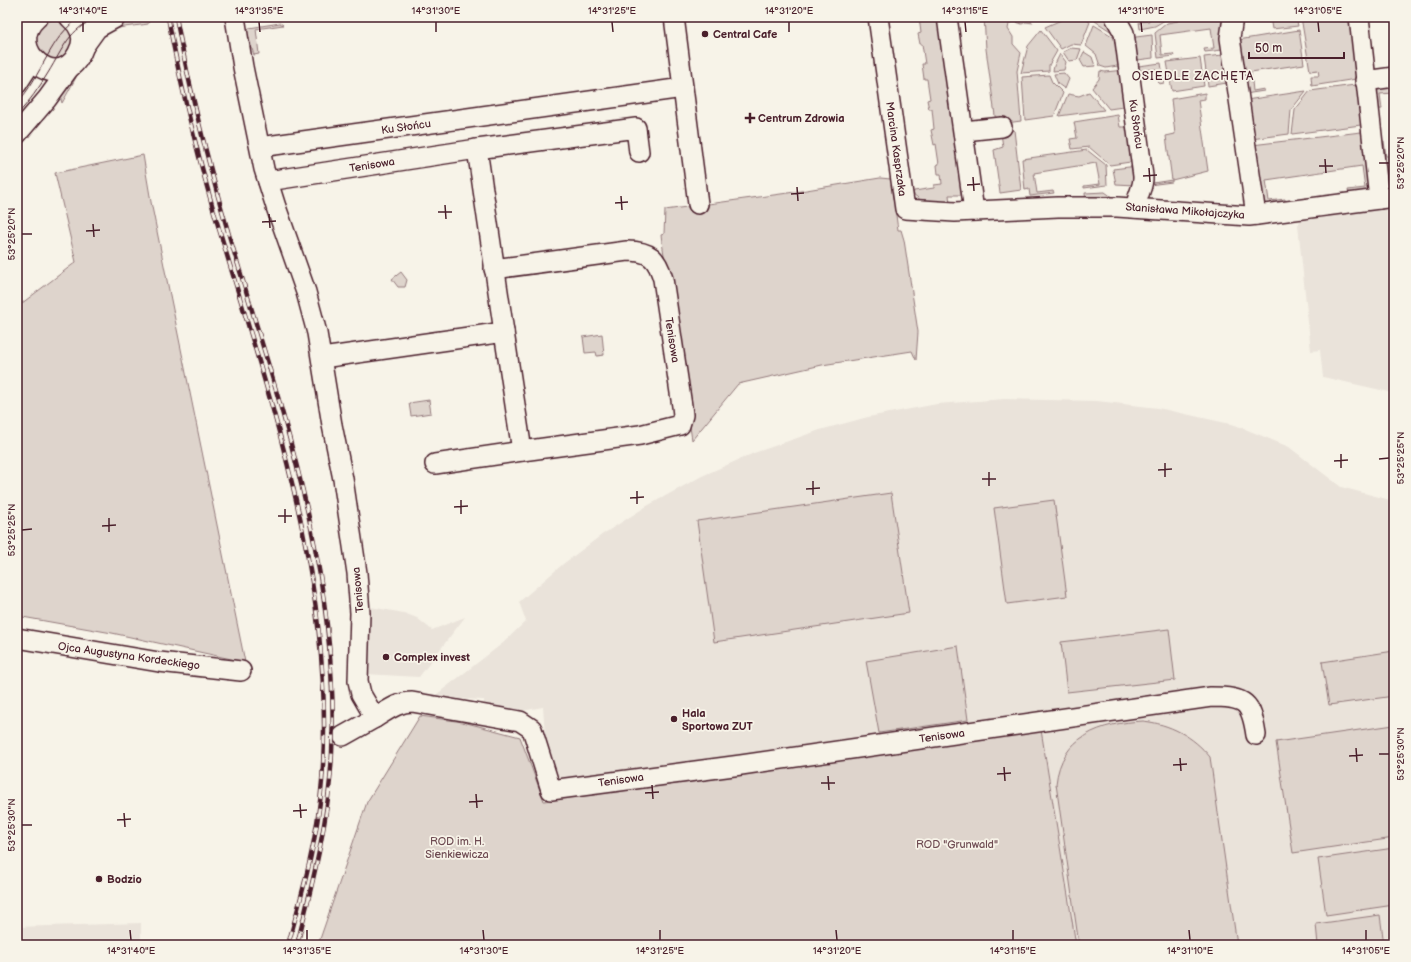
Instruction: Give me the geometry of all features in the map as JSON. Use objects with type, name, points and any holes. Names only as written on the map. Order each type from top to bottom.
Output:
[{"type":"main road","points":[[36,17],[28,26],[25,33],[24,50],[37,65],[48,70],[61,70],[78,54],[96,27],[114,17]]},
{"type":"main road","points":[[71,17],[80,29],[78,54]]},
{"type":"street","points":[[235,17],[243,67],[260,147]]},
{"type":"street","points":[[674,17],[698,204]]},
{"type":"street","name":"Marcina Kasprzaka","points":[[878,17],[905,209],[935,212],[974,211]]},
{"type":"street","points":[[947,17],[974,211]]},
{"type":"street","name":"Ku Słońcu","points":[[1115,17],[1122,29],[1125,41],[1143,176],[1143,187],[1138,196],[1136,208]]},
{"type":"street","points":[[1233,17],[1230,38],[1256,215]]},
{"type":"street","points":[[1359,17],[1365,81],[1386,198]]},
{"type":"street","points":[[17,84],[28,67],[24,50]]},
{"type":"street","points":[[17,134],[50,95],[78,54]]},
{"type":"street","points":[[1365,81],[1394,77]]},
{"type":"street","name":"Ku Słońcu","points":[[260,147],[683,88]]},
{"type":"street","points":[[964,131],[997,122]]},
{"type":"street","name":"Tenisowa","points":[[268,181],[477,149],[636,128],[639,152]]},
{"type":"street","name":"Tenisowa","points":[[260,147],[268,181],[306,292],[317,332],[332,425],[343,479],[357,573],[360,613],[358,681],[361,694],[375,718],[405,702],[412,702],[520,722],[532,729],[551,790],[741,765],[1212,697],[1234,699],[1248,706],[1252,712],[1256,735]]},
{"type":"street","points":[[477,149],[522,450]]},
{"type":"street","name":"Stanisława Mikołajczyka","points":[[974,211],[1058,207],[1136,208],[1242,216],[1386,198]]},
{"type":"street","name":"Tenisowa","points":[[435,464],[522,450],[640,435],[671,429],[680,425],[683,415],[682,406],[663,279],[653,258],[640,251],[627,251],[494,269]]},
{"type":"street","points":[[322,358],[504,332]]},
{"type":"street","name":"Ojca Augustyna Kordeckiego","points":[[17,638],[159,662],[241,671]]},
{"type":"street","points":[[343,736],[375,718]]},
{"type":"shaded area","points":[[1394,201],[1394,393],[1323,377],[1320,350],[1311,351],[1298,225],[1303,215]]},
{"type":"shaded area","points":[[1005,399],[1097,401],[1158,408],[1235,425],[1289,447],[1341,487],[1394,501],[1394,945],[1076,945],[1041,730],[562,782],[556,777],[545,735],[543,707],[516,712],[484,707],[484,700],[432,698],[503,643],[526,621],[519,602],[563,564],[603,534],[647,506],[702,476],[754,453],[820,430],[868,417],[937,404]]},
{"type":"shaded area","points":[[365,606],[404,613],[417,618],[432,630],[465,617],[419,677],[365,674]]},
{"type":"shaded area","points":[[141,923],[141,945],[17,945],[17,927]]},
{"type":"green space","points":[[919,17],[943,17],[968,195],[949,195],[950,204],[922,201],[913,194],[914,191],[934,188],[934,185],[942,184],[941,174],[938,174],[937,165],[939,164],[936,144],[934,145],[931,130],[934,129],[932,109],[929,109],[927,100],[930,99],[927,79],[924,79],[922,64],[925,64],[922,44],[920,44],[918,34],[921,33]]},
{"type":"green space","points":[[984,17],[1028,17],[1033,23],[1026,22],[1022,24],[1013,21],[1009,24],[1008,29],[1013,37],[1013,44],[1021,53],[1017,71],[1021,121],[999,124],[996,123],[986,49]]},
{"type":"green space","points":[[1068,17],[1082,17],[1090,22],[1081,45],[1071,44],[1061,49],[1045,27]]},
{"type":"green space","points":[[1096,17],[1111,17],[1115,34],[1095,21]]},
{"type":"green space","points":[[1149,17],[1170,17],[1155,26],[1140,29],[1139,22],[1149,21]]},
{"type":"green space","points":[[1177,17],[1226,17],[1221,35],[1222,50],[1205,52],[1204,49],[1214,48],[1211,28],[1160,35],[1162,55],[1173,54],[1174,56],[1158,58],[1155,33],[1167,23],[1178,21]]},
{"type":"green space","points":[[1270,17],[1296,17],[1298,26],[1272,29]]},
{"type":"green space","points":[[1301,17],[1355,17],[1353,52],[1360,74],[1356,79],[1312,86],[1311,76],[1319,76],[1318,70],[1310,71]]},
{"type":"green space","points":[[53,20],[61,22],[67,27],[74,41],[64,59],[46,61],[32,40],[45,22]]},
{"type":"green space","points":[[126,20],[149,21],[148,24],[116,29],[105,34],[91,52],[62,103],[60,95],[93,43],[120,22]]},
{"type":"green space","points":[[280,23],[283,25],[256,29],[259,54],[254,55],[247,33],[249,28]]},
{"type":"green space","points":[[1094,25],[1117,39],[1123,65],[1106,68],[1100,66],[1096,54],[1086,46]]},
{"type":"green space","points":[[1041,30],[1057,51],[1049,65],[1049,71],[1021,73],[1028,46]]},
{"type":"green space","points":[[1299,30],[1304,64],[1251,72],[1253,91],[1264,89],[1264,91],[1245,94],[1238,40]]},
{"type":"green space","points":[[1152,35],[1153,58],[1130,61],[1133,39],[1136,37]]},
{"type":"green space","points":[[1071,48],[1081,49],[1077,60],[1069,61],[1063,52]]},
{"type":"green space","points":[[1084,52],[1092,57],[1095,66],[1084,67],[1080,60]]},
{"type":"green space","points":[[1060,54],[1066,62],[1064,70],[1053,71],[1054,66]]},
{"type":"green space","points":[[1223,55],[1227,83],[1208,86],[1204,57]]},
{"type":"green space","points":[[1200,58],[1204,86],[1172,91],[1167,62]]},
{"type":"green space","points":[[1161,63],[1164,83],[1159,84],[1156,69],[1138,71],[1131,67]]},
{"type":"green space","points":[[1124,70],[1128,99],[1123,107],[1109,109],[1092,88],[1099,79],[1100,71],[1105,72]]},
{"type":"green space","points":[[1064,73],[1069,79],[1065,89],[1058,84],[1054,74]]},
{"type":"green space","points":[[1049,75],[1052,82],[1063,93],[1054,116],[1025,120],[1022,77]]},
{"type":"green space","points":[[1394,82],[1394,93],[1380,94],[1382,109],[1371,110],[1370,90]]},
{"type":"green space","points":[[1355,85],[1359,86],[1361,125],[1292,134],[1295,110],[1310,91]]},
{"type":"green space","points":[[1306,91],[1291,110],[1289,134],[1251,139],[1246,100]]},
{"type":"green space","points":[[1089,92],[1104,110],[1059,116],[1068,94],[1079,96]]},
{"type":"green space","points":[[1205,93],[1205,99],[1198,100],[1208,171],[1172,180],[1166,136],[1175,134],[1171,99]]},
{"type":"green space","points":[[1118,115],[1120,127],[1133,127],[1137,161],[1110,165],[1089,147],[1072,149],[1070,139],[1077,138],[1074,122]]},
{"type":"green space","points":[[1014,130],[1021,190],[1000,193],[994,150],[1003,147],[1001,133]]},
{"type":"green space","points":[[1361,132],[1365,133],[1374,190],[1349,194],[1348,190],[1365,188],[1362,166],[1266,180],[1269,201],[1285,199],[1285,202],[1260,206],[1252,145]]},
{"type":"green space","points":[[1384,141],[1386,156],[1394,156],[1394,169],[1378,170],[1375,142]]},
{"type":"green space","points":[[1087,150],[1106,165],[1107,185],[1084,188],[1084,186],[1100,184],[1096,163],[1034,173],[1037,193],[1053,191],[1054,193],[1030,196],[1029,189],[1025,190],[1022,159]]},
{"type":"green space","points":[[143,155],[151,202],[245,662],[112,633],[17,616],[17,307],[76,262],[55,173]]},
{"type":"green space","points":[[1137,166],[1135,185],[1116,184],[1113,169]]},
{"type":"green space","points":[[1151,170],[1153,183],[1172,180],[1172,182],[1149,185]]},
{"type":"green space","points":[[1394,171],[1394,187],[1380,188],[1378,172]]},
{"type":"green space","points":[[880,178],[891,179],[898,230],[901,230],[904,240],[918,332],[916,360],[912,351],[822,365],[738,384],[692,440],[661,235],[664,234],[665,210],[788,193]]},
{"type":"green space","points":[[1105,192],[1120,203],[1086,203],[1085,193]]},
{"type":"green space","points":[[401,272],[407,280],[405,287],[398,287],[392,279]]},
{"type":"green space","points":[[602,334],[604,355],[597,356],[596,352],[585,353],[583,337]]},
{"type":"green space","points":[[429,400],[431,413],[411,416],[409,403]]},
{"type":"green space","points":[[891,493],[909,613],[714,642],[697,521]]},
{"type":"green space","points":[[1054,500],[1067,596],[1007,604],[994,508]]},
{"type":"green space","points":[[1169,629],[1175,680],[1067,692],[1061,642]]},
{"type":"green space","points":[[958,646],[968,720],[879,733],[866,661]]},
{"type":"green space","points":[[1394,651],[1394,696],[1329,705],[1322,662]]},
{"type":"green space","points":[[420,716],[463,722],[520,737],[544,801],[706,780],[1041,730],[1076,945],[318,945],[367,802]]},
{"type":"green space","points":[[1143,721],[1162,725],[1180,732],[1196,743],[1210,757],[1237,945],[1079,945],[1056,784],[1059,768],[1066,754],[1086,735],[1098,729],[1112,725]]},
{"type":"green space","points":[[1394,725],[1394,838],[1293,853],[1276,742]]},
{"type":"green space","points":[[1394,848],[1394,905],[1326,915],[1318,859]]},
{"type":"green space","points":[[1380,915],[1384,945],[1318,945],[1316,924]]},
{"type":"tram line","points":[[17,103],[26,93],[61,34],[81,17]]},
{"type":"tram line","points":[[17,115],[45,79],[68,40],[80,28],[98,17]]},
{"type":"railway","points":[[168,17],[183,91],[201,164],[276,422],[294,492],[309,563],[319,635],[324,708],[320,802],[309,864],[288,945]]},
{"type":"railway","points":[[176,17],[193,100],[214,181],[268,362],[303,490],[316,554],[326,620],[332,686],[332,753],[328,802],[309,897],[297,945]]},
{"type":"place","name":"Central Cafe","points":[[705,34]]},
{"type":"place","name":"Centrum Zdrowia","points":[[750,118]]},
{"type":"place","name":"Complex invest","points":[[386,657]]},
{"type":"place","name":"Hala Sportowa ZUT","points":[[674,719]]},
{"type":"place","name":"Bodzio","points":[[99,879]]},
{"type":"district","name":"OSIEDLE ZACHĘTA","points":[[1193,76]]},
{"type":"park label","name":"ROD \"Grunwald\"","points":[[957,844]]},
{"type":"park label","name":"ROD im. H. Sienkiewicza","points":[[457,847]]}]
